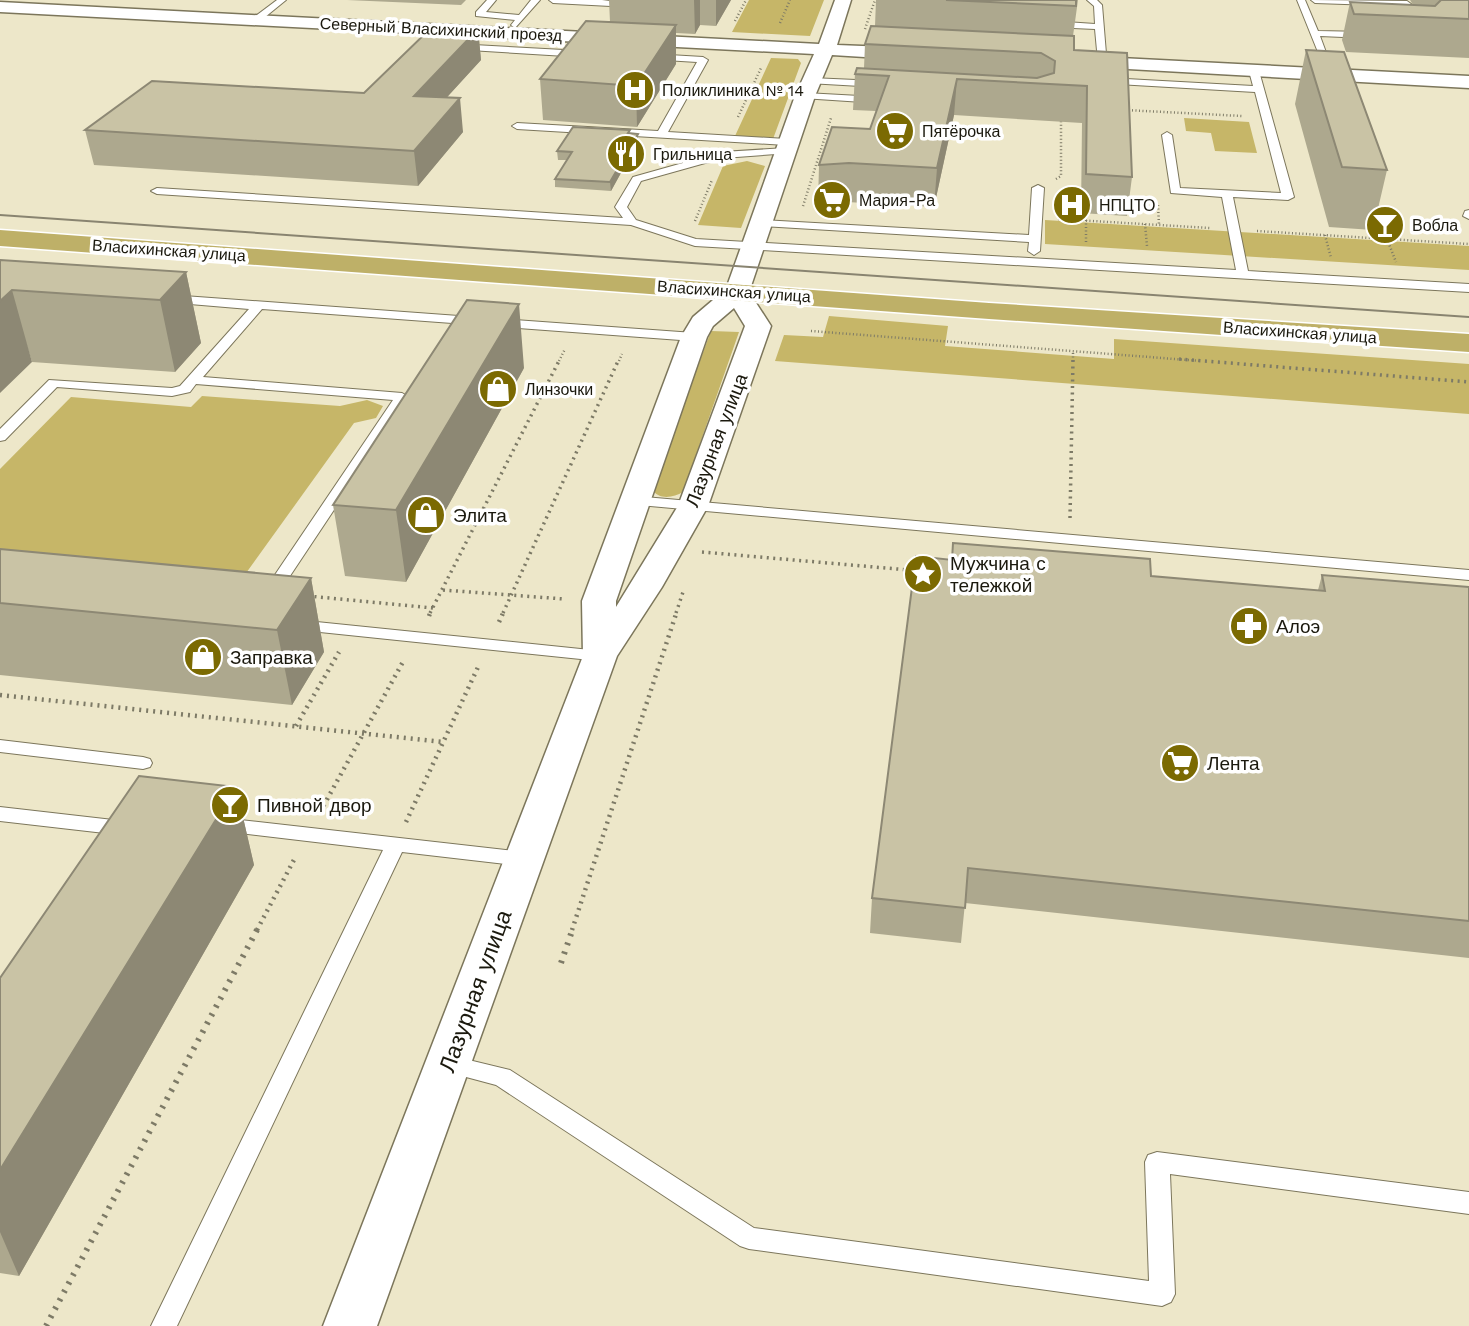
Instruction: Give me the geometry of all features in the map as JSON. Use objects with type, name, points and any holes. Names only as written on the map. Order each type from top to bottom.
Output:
[{"type":"highway","name":"Власихинская улица","points":[[0,238],[1469,343]]},
{"type":"street","name":"Лазурная улица","points":[[600,656],[599,601],[633,501],[694,337],[702,322],[737,292],[808,89],[843,0]]},
{"type":"street","name":"Северный Власихинский проезд","points":[[0,7],[508,33],[591,46],[825,49],[926,54]]},
{"type":"street","points":[[1062,61],[1257,80],[1332,75],[1469,82]]},
{"type":"street","name":"Лазурная улица","points":[[350,1326],[600,656],[646,587],[707,507],[758,326],[737,292]]},
{"type":"lane","points":[[256,20],[282,0]]},
{"type":"lane","points":[[492,0],[479,14],[521,18]]},
{"type":"lane","points":[[508,33],[536,0]]},
{"type":"lane","points":[[553,0],[636,4]]},
{"type":"lane","points":[[1091,0],[1098,5],[1102,64]]},
{"type":"lane","points":[[1301,0],[1332,75]]},
{"type":"lane","points":[[1315,0],[1407,4],[1426,38]]},
{"type":"lane","points":[[1047,24],[1100,27]]},
{"type":"lane","points":[[1313,33],[1376,36]]},
{"type":"lane","points":[[578,54],[591,46]]},
{"type":"lane","points":[[449,47],[578,54],[591,46]]},
{"type":"lane","points":[[647,57],[703,60],[662,135]]},
{"type":"lane","points":[[1167,135],[1175,191],[1288,197],[1257,80]]},
{"type":"lane","points":[[808,89],[886,85]]},
{"type":"lane","points":[[808,89],[838,98],[894,101]]},
{"type":"lane","points":[[516,126],[788,146]]},
{"type":"lane","points":[[632,222],[621,207],[637,179],[722,155],[788,146]]},
{"type":"lane","points":[[1034,261],[1038,188]]},
{"type":"lane","points":[[157,191],[632,222],[695,242],[1469,288]]},
{"type":"lane","points":[[1227,194],[1243,274]]},
{"type":"lane","points":[[762,223],[1035,239]]},
{"type":"lane","points":[[149,298],[694,337]]},
{"type":"lane","points":[[0,437],[54,383],[172,392],[186,389],[258,306]]},
{"type":"lane","points":[[193,380],[402,397],[259,611]]},
{"type":"lane","points":[[633,501],[1469,575]]},
{"type":"lane","points":[[280,623],[600,656]]},
{"type":"lane","points":[[0,746],[143,763]]},
{"type":"lane","points":[[0,814],[122,828],[148,822]]},
{"type":"lane","points":[[201,823],[523,859]]},
{"type":"lane","points":[[106,850],[122,828]]},
{"type":"lane","points":[[164,1326],[395,846]]},
{"type":"lane","points":[[448,1064],[502,1077],[749,1237],[930,1263],[1162,1294],[1157,1162],[1469,1203]]},
{"type":"path","points":[[734,22],[746,0]]},
{"type":"path","points":[[780,24],[790,0]]},
{"type":"path","points":[[865,30],[875,0]]},
{"type":"path","points":[[797,225],[838,98]]},
{"type":"path","points":[[1038,188],[1061,177],[1061,106]]},
{"type":"path","points":[[1114,109],[1267,117]]},
{"type":"path","points":[[1086,220],[1086,250]]},
{"type":"path","points":[[1145,224],[1148,254]]},
{"type":"path","points":[[1325,235],[1334,265]]},
{"type":"path","points":[[1387,239],[1398,270]]},
{"type":"path","points":[[811,331],[1469,382]]},
{"type":"path","points":[[395,846],[624,350]]},
{"type":"path","points":[[1069,539],[1073,351]]},
{"type":"path","points":[[707,507],[707,521],[697,551],[929,572]]},
{"type":"path","points":[[561,963],[686,584]]},
{"type":"path","points":[[271,592],[433,608]]},
{"type":"path","points":[[296,727],[345,642]]},
{"type":"path","points":[[0,695],[443,742]]},
{"type":"shaded area","points":[[749,0],[824,0],[810,36],[732,32]]},
{"type":"shaded area","points":[[771,58],[798,59],[801,63],[773,139],[735,136]]},
{"type":"shaded area","points":[[1184,118],[1249,122],[1257,153],[1215,151],[1211,133],[1186,131]]},
{"type":"shaded area","points":[[747,161],[765,166],[741,228],[698,225],[723,166]]},
{"type":"shaded area","points":[[1045,220],[1469,246],[1469,270],[1045,244]]},
{"type":"shaded area","points":[[829,316],[948,326],[945,346],[1114,359],[1114,339],[1469,364],[1469,414],[775,361],[784,335],[823,337]]},
{"type":"shaded area","points":[[711,331],[739,332],[683,492],[670,497],[658,495],[652,489]]},
{"type":"shaded area","points":[[202,396],[340,406],[367,400],[383,406],[376,418],[354,423],[226,601],[0,580],[0,469],[71,397],[191,407]]},
{"type":"building","points":[[946,0],[1076,0],[1076,6]]},
{"type":"building","points":[[1441,0],[1469,0],[1469,19],[1354,14],[1350,2],[1435,6]]},
{"type":"building","points":[[586,21],[676,25],[636,86],[540,79]]},
{"type":"building","points":[[433,26],[478,29],[414,96],[460,98],[414,151],[85,130],[152,81],[364,93]]},
{"type":"building","points":[[871,26],[1074,36],[1074,50],[1127,53],[1132,177],[1086,174],[1087,86],[957,79],[937,168],[849,163],[819,165],[832,127],[870,129],[889,76],[855,74],[857,68],[1037,78],[1054,73],[1055,61],[1041,53],[865,44]]},
{"type":"building","points":[[1306,50],[1344,52],[1387,170],[1342,167]]},
{"type":"building","points":[[573,127],[630,130],[628,133],[638,134],[610,182],[555,179],[572,152],[557,151]]},
{"type":"building","points":[[0,260],[186,272],[160,300],[12,290],[0,301]]},
{"type":"building","points":[[467,300],[519,304],[396,510],[333,505]]},
{"type":"building","name":"Лента","points":[[953,543],[1150,559],[1151,576],[1325,591],[1322,575],[1469,587],[1469,921],[968,868],[965,908],[872,898],[916,556],[952,560]]},
{"type":"building","points":[[0,549],[311,578],[277,630],[0,603]]},
{"type":"building","points":[[139,776],[236,787],[0,1170],[0,978]]},
{"type":"tram line","points":[[0,215],[1469,317]]},
{"type":"place","name":"Поликлиника № 14","points":[[635,90]]},
{"type":"place","name":"Пятёрочка","points":[[895,131]]},
{"type":"place","name":"Грильница","points":[[626,154]]},
{"type":"place","name":"Мария-Ра","points":[[832,200]]},
{"type":"place","name":"НПЦТО","points":[[1072,205]]},
{"type":"place","name":"Вобла","points":[[1385,225]]},
{"type":"place","name":"Линзочки","points":[[498,389]]},
{"type":"place","name":"Элита","points":[[426,515]]},
{"type":"place","name":"Мужчина с тележкой","points":[[923,574]]},
{"type":"place","name":"Алоэ","points":[[1249,626]]},
{"type":"place","name":"Заправка","points":[[203,657]]},
{"type":"place","name":"Лента","points":[[1180,763]]},
{"type":"place","name":"Пивной двор","points":[[230,805]]}]
